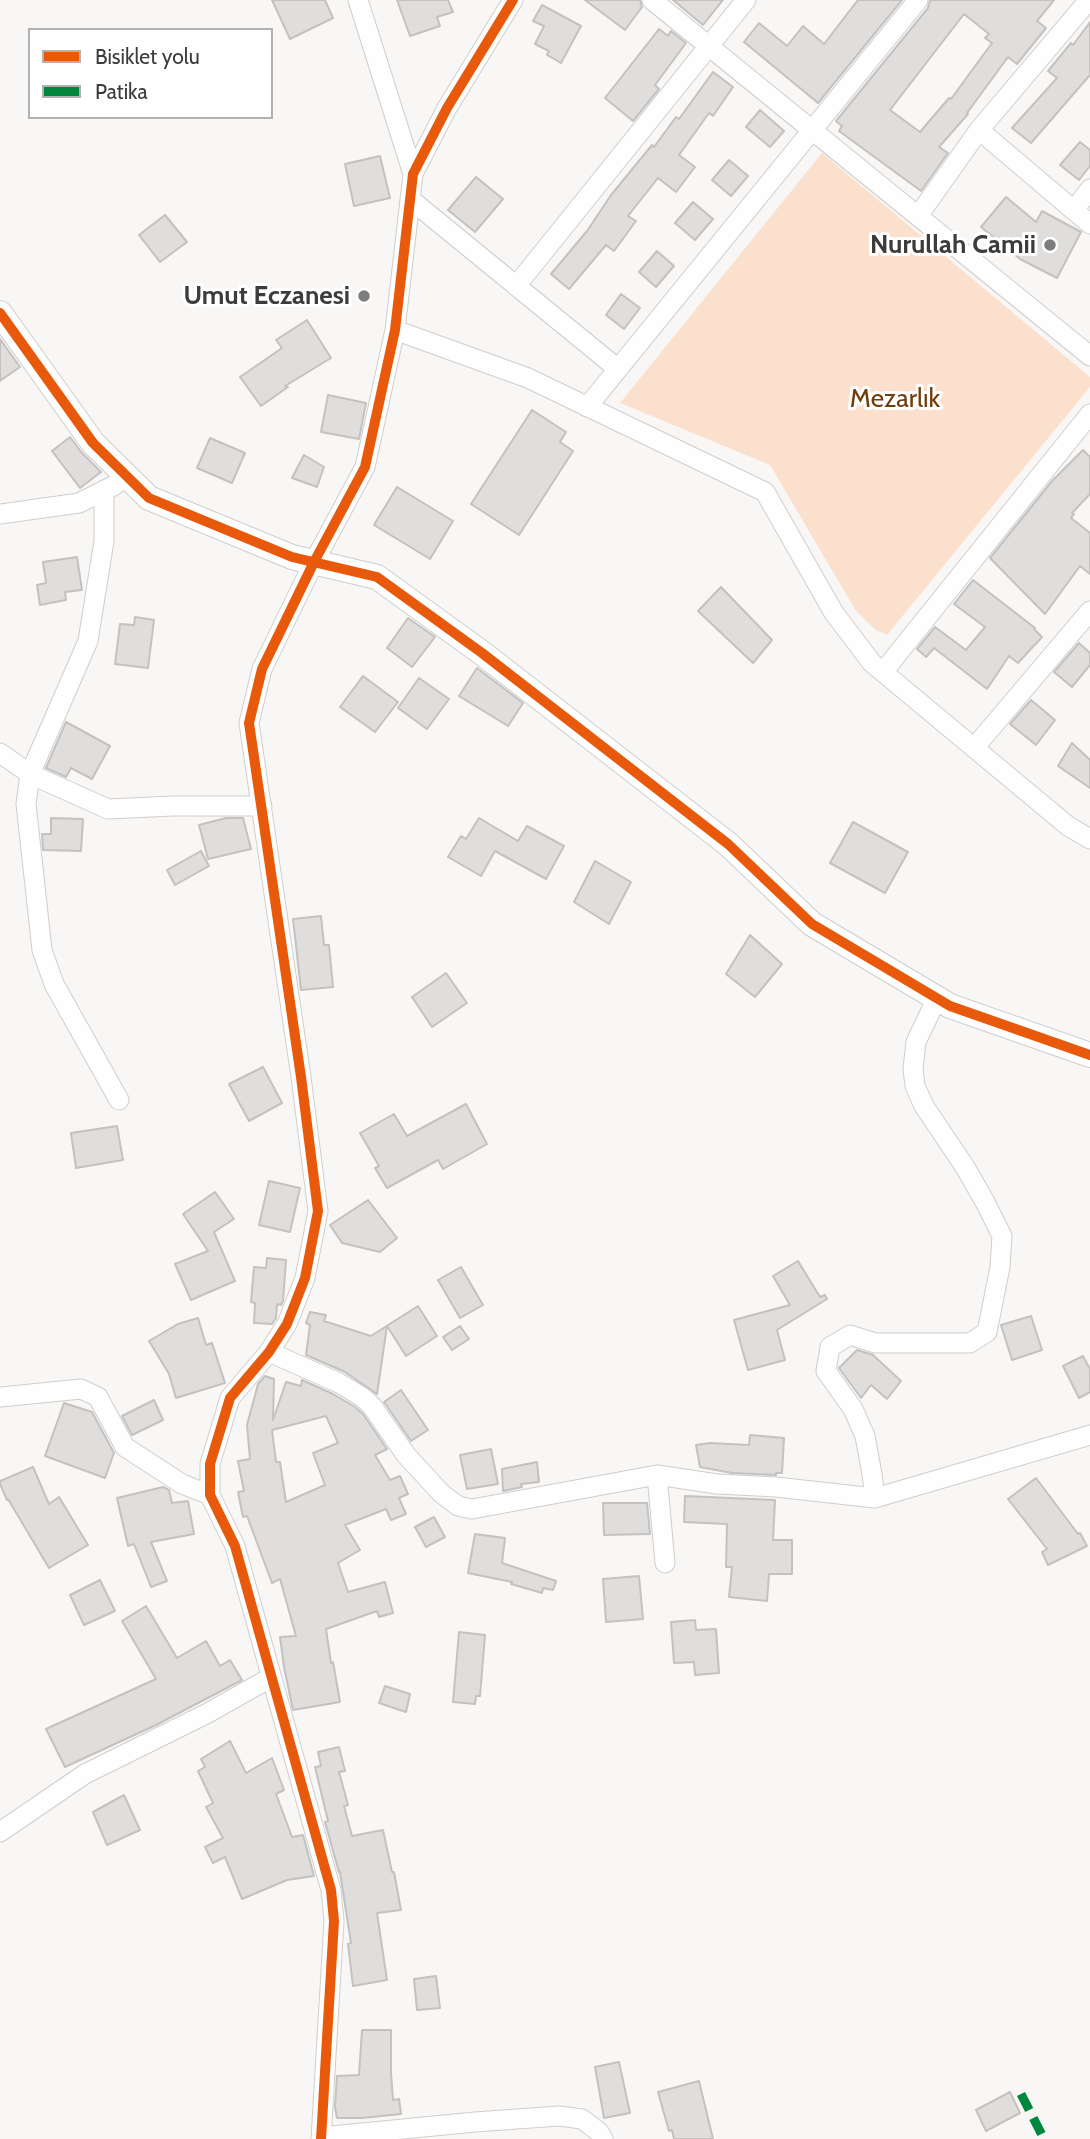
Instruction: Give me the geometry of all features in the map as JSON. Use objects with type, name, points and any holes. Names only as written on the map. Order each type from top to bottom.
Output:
[{"type":"street","points":[[358,0],[413,174]]},
{"type":"street","points":[[513,0],[447,108],[413,174],[395,330],[365,467],[314,562],[262,669],[250,723],[318,1211],[305,1278],[287,1324],[269,1352],[230,1398],[210,1464],[210,1494],[235,1546],[331,1890],[334,1921],[321,2138],[559,2116],[582,2119],[603,2139]]},
{"type":"street","points":[[652,0],[1090,356]]},
{"type":"street","points":[[516,286],[746,0]]},
{"type":"street","points":[[587,407],[918,0]]},
{"type":"street","points":[[918,216],[979,130],[1089,0]]},
{"type":"street","points":[[979,130],[1090,224]]},
{"type":"street","points":[[1074,210],[1090,189]]},
{"type":"street","points":[[410,199],[618,369]]},
{"type":"street","points":[[0,313],[93,443],[149,498],[292,557],[377,577],[482,653],[728,844],[812,924],[950,1006],[1090,1055]]},
{"type":"street","points":[[395,330],[528,378],[765,492],[834,613],[872,663],[1068,826],[1087,833]]},
{"type":"street","points":[[883,672],[1090,414]]},
{"type":"street","points":[[0,514],[79,503],[128,478]]},
{"type":"street","points":[[104,490],[104,541],[88,641],[30,774],[26,804],[42,950],[54,984],[119,1100]]},
{"type":"street","points":[[974,748],[1090,611]]},
{"type":"street","points":[[0,753],[30,774],[108,809],[262,806]]},
{"type":"street","points":[[875,1498],[865,1436],[853,1409],[826,1371],[830,1347],[849,1335],[875,1343],[970,1343],[987,1332],[1000,1267],[1002,1236],[965,1167],[924,1106],[915,1086],[912,1069],[916,1042],[937,998]]},
{"type":"street","points":[[269,1352],[339,1383],[362,1397],[372,1406],[405,1455],[441,1493],[458,1506],[472,1509],[657,1475],[875,1498],[1090,1435]]},
{"type":"street","points":[[0,1397],[81,1389],[98,1397],[125,1447],[182,1484],[210,1494]]},
{"type":"street","points":[[657,1475],[665,1563]]},
{"type":"street","points":[[0,1832],[85,1773],[208,1713],[270,1678]]},
{"type":"green space","name":"Mezarlık","points":[[822,153],[1090,377],[1090,387],[887,635],[876,630],[856,611],[770,465],[620,403]]},
{"type":"building","points":[[272,0],[325,0],[333,18],[290,39]]},
{"type":"building","points":[[397,0],[448,0],[453,12],[437,17],[440,26],[410,36]]},
{"type":"building","points":[[585,0],[640,0],[642,7],[625,30]]},
{"type":"building","points":[[673,0],[723,0],[703,25]]},
{"type":"building","points":[[858,0],[902,0],[818,103],[744,42],[759,23],[787,46],[803,26],[824,44]]},
{"type":"building","points":[[930,0],[1054,0],[1037,21],[1046,28],[1017,64],[1008,57],[968,114],[939,147],[948,153],[921,191],[839,131],[842,126],[836,121],[928,8]],"holes":[[[964,14],[989,34],[985,38],[992,43],[951,99],[949,98],[920,132],[890,110]]]},
{"type":"building","points":[[542,5],[581,26],[561,63],[547,55],[549,51],[535,44],[544,26],[533,21]]},
{"type":"building","points":[[1090,22],[1090,75],[1031,143],[1012,128],[1057,78],[1048,71]]},
{"type":"building","points":[[659,29],[668,36],[671,31],[686,43],[655,85],[659,89],[633,121],[605,98]]},
{"type":"building","points":[[713,72],[733,87],[713,116],[709,113],[679,155],[695,167],[676,192],[658,178],[628,216],[636,221],[614,251],[606,245],[569,289],[551,274],[652,145],[654,147],[676,117],[679,119]]},
{"type":"building","points":[[760,110],[784,131],[770,147],[746,127]]},
{"type":"building","points":[[1080,142],[1090,150],[1090,166],[1079,180],[1060,165]]},
{"type":"building","points":[[380,156],[390,198],[354,206],[345,164]]},
{"type":"building","points":[[729,160],[748,176],[731,196],[712,180]]},
{"type":"building","points":[[476,177],[503,199],[475,232],[448,210]]},
{"type":"building","points":[[1006,197],[1036,222],[1042,211],[1081,232],[1057,278],[1020,259],[981,227]]},
{"type":"building","points":[[693,202],[713,219],[695,240],[675,223]]},
{"type":"building","points":[[165,215],[187,242],[160,262],[139,235]]},
{"type":"building","points":[[657,251],[674,266],[656,287],[639,272]]},
{"type":"building","points":[[621,294],[640,308],[624,329],[606,315]]},
{"type":"building","points":[[307,320],[331,358],[285,386],[288,387],[261,406],[240,377],[282,348],[276,340]]},
{"type":"building","points":[[0,339],[20,367],[0,381]]},
{"type":"building","points":[[328,395],[366,403],[359,439],[321,432]]},
{"type":"building","points":[[532,410],[566,432],[560,442],[573,451],[519,535],[471,504]]},
{"type":"building","points":[[70,437],[101,472],[80,488],[52,451]]},
{"type":"building","points":[[210,438],[245,453],[232,483],[197,468]]},
{"type":"building","points":[[1083,450],[1090,457],[1090,494],[1072,513],[1074,514],[1071,518],[1090,533],[1090,574],[1080,566],[1045,614],[990,558],[1052,481]]},
{"type":"building","points":[[304,455],[324,467],[317,487],[292,478]]},
{"type":"building","points":[[397,487],[453,521],[430,559],[374,525]]},
{"type":"building","points":[[77,557],[82,590],[65,592],[66,600],[40,605],[37,585],[46,583],[43,562]]},
{"type":"building","points":[[973,580],[1035,628],[1042,637],[1018,663],[1009,656],[987,689],[934,648],[926,657],[917,649],[935,627],[966,650],[985,627],[954,604]]},
{"type":"building","points":[[721,587],[772,640],[753,663],[698,611]]},
{"type":"building","points":[[135,617],[154,620],[148,668],[115,664],[120,624],[134,625]]},
{"type":"building","points":[[408,618],[435,637],[412,667],[387,648]]},
{"type":"building","points":[[1079,643],[1090,653],[1090,665],[1072,687],[1054,672]]},
{"type":"building","points":[[477,668],[523,703],[508,726],[459,696]]},
{"type":"building","points":[[363,676],[398,702],[375,732],[340,707]]},
{"type":"building","points":[[419,678],[449,699],[427,729],[398,708]]},
{"type":"building","points":[[1031,700],[1055,720],[1036,745],[1010,724]]},
{"type":"building","points":[[66,722],[110,746],[92,779],[71,768],[66,777],[46,768]]},
{"type":"building","points":[[1072,743],[1090,760],[1090,788],[1058,766]]},
{"type":"building","points":[[51,818],[83,819],[81,851],[43,850],[42,834],[51,834]]},
{"type":"building","points":[[226,818],[243,818],[251,849],[208,859],[199,825]]},
{"type":"building","points":[[479,818],[518,841],[527,826],[564,846],[546,879],[495,851],[481,876],[448,857],[461,836],[466,839]]},
{"type":"building","points":[[853,822],[908,852],[885,893],[830,863]]},
{"type":"building","points":[[201,851],[209,866],[175,885],[167,870]]},
{"type":"building","points":[[595,861],[631,882],[609,924],[574,902]]},
{"type":"building","points":[[321,916],[324,945],[329,945],[333,987],[301,990],[293,919]]},
{"type":"building","points":[[750,935],[782,964],[755,997],[726,974]]},
{"type":"building","points":[[446,973],[467,1003],[432,1027],[412,997]]},
{"type":"building","points":[[263,1067],[282,1103],[249,1121],[229,1084]]},
{"type":"building","points":[[466,1104],[487,1144],[443,1169],[438,1160],[387,1188],[375,1168],[379,1166],[360,1133],[394,1114],[407,1136]]},
{"type":"building","points":[[117,1126],[123,1160],[76,1168],[71,1133]]},
{"type":"building","points":[[269,1181],[300,1188],[290,1232],[259,1225]]},
{"type":"building","points":[[215,1192],[234,1219],[214,1232],[235,1281],[191,1300],[175,1264],[208,1251],[183,1214]]},
{"type":"building","points":[[368,1200],[397,1238],[380,1252],[342,1243],[330,1225]]},
{"type":"building","points":[[267,1258],[286,1260],[283,1301],[281,1305],[277,1304],[276,1318],[272,1324],[254,1323],[255,1303],[251,1302],[254,1267],[266,1268]]},
{"type":"building","points":[[798,1261],[820,1297],[825,1295],[827,1299],[777,1330],[785,1360],[748,1370],[734,1320],[790,1305],[773,1276]]},
{"type":"building","points":[[461,1267],[483,1305],[460,1318],[438,1280]]},
{"type":"building","points":[[418,1306],[437,1336],[406,1356],[387,1326],[377,1394],[345,1372],[306,1355],[310,1325],[306,1323],[310,1312],[326,1315],[324,1321],[371,1336]]},
{"type":"building","points":[[1031,1316],[1042,1350],[1012,1360],[1001,1325]]},
{"type":"building","points":[[198,1318],[206,1345],[212,1343],[225,1383],[176,1398],[169,1374],[149,1341],[178,1324]]},
{"type":"building","points":[[460,1326],[469,1339],[452,1350],[443,1337]]},
{"type":"building","points":[[857,1350],[873,1355],[901,1381],[887,1399],[871,1385],[861,1398],[839,1368]]},
{"type":"building","points":[[1083,1356],[1090,1369],[1090,1392],[1079,1398],[1063,1366]]},
{"type":"building","points":[[265,1376],[274,1379],[273,1420],[286,1382],[301,1386],[302,1380],[355,1407],[363,1414],[387,1449],[375,1455],[390,1480],[400,1476],[408,1494],[399,1498],[406,1514],[391,1520],[386,1509],[345,1525],[360,1550],[338,1563],[348,1592],[385,1582],[393,1613],[379,1617],[377,1611],[326,1629],[340,1702],[293,1710],[280,1637],[296,1636],[280,1579],[272,1583],[247,1516],[243,1517],[238,1492],[244,1491],[238,1461],[250,1459],[247,1425],[258,1384]],"holes":[[[326,1416],[338,1443],[313,1453],[325,1485],[286,1502],[280,1462],[276,1462],[272,1430]]]},
{"type":"building","points":[[401,1390],[428,1430],[411,1441],[384,1402]]},
{"type":"building","points":[[154,1400],[163,1420],[132,1435],[122,1416]]},
{"type":"building","points":[[64,1403],[92,1412],[114,1453],[105,1478],[45,1456]]},
{"type":"building","points":[[750,1435],[784,1438],[782,1473],[732,1473],[700,1467],[696,1445],[749,1445]]},
{"type":"building","points":[[491,1449],[498,1484],[467,1489],[460,1455]]},
{"type":"building","points":[[537,1462],[539,1482],[521,1484],[522,1487],[503,1491],[502,1469]]},
{"type":"building","points":[[33,1467],[49,1504],[59,1497],[88,1545],[49,1568],[0,1484],[0,1481]]},
{"type":"building","points":[[1036,1478],[1078,1534],[1080,1533],[1087,1546],[1048,1565],[1042,1552],[1047,1549],[1008,1499]]},
{"type":"building","points":[[163,1487],[169,1490],[172,1503],[188,1501],[194,1534],[151,1542],[167,1581],[151,1587],[134,1544],[128,1546],[117,1498]]},
{"type":"building","points":[[685,1496],[775,1500],[773,1540],[792,1540],[792,1574],[769,1574],[767,1601],[729,1597],[732,1567],[726,1567],[727,1524],[684,1522]]},
{"type":"building","points":[[603,1503],[647,1503],[650,1534],[604,1535]]},
{"type":"building","points":[[434,1517],[445,1537],[426,1547],[415,1527]]},
{"type":"building","points":[[475,1534],[505,1538],[502,1563],[556,1581],[553,1590],[543,1588],[542,1593],[511,1584],[512,1582],[468,1573]]},
{"type":"building","points":[[639,1576],[643,1619],[606,1622],[603,1579]]},
{"type":"building","points":[[100,1580],[115,1611],[84,1625],[70,1595]]},
{"type":"building","points":[[146,1606],[177,1658],[206,1641],[220,1666],[230,1660],[242,1680],[156,1725],[65,1767],[46,1729],[156,1679],[122,1621]]},
{"type":"building","points":[[695,1620],[696,1630],[716,1629],[719,1673],[695,1675],[694,1662],[674,1663],[671,1622]]},
{"type":"building","points":[[459,1632],[485,1635],[480,1696],[476,1696],[475,1704],[453,1702]]},
{"type":"building","points":[[385,1686],[410,1694],[406,1712],[379,1703]]},
{"type":"building","points":[[230,1741],[246,1773],[272,1758],[284,1790],[276,1794],[292,1837],[303,1835],[314,1876],[287,1880],[242,1899],[225,1857],[213,1863],[205,1847],[223,1838],[206,1807],[213,1803],[198,1771],[205,1767],[201,1759]]},
{"type":"building","points":[[339,1747],[345,1771],[339,1772],[348,1805],[344,1806],[352,1836],[383,1830],[401,1910],[377,1913],[387,1980],[353,1986],[348,1944],[351,1943],[340,1872],[325,1822],[328,1821],[315,1767],[321,1766],[318,1752]]},
{"type":"building","points":[[124,1795],[140,1830],[107,1845],[93,1812]]},
{"type":"building","points":[[436,1976],[440,2008],[417,2010],[414,1979]]},
{"type":"building","points":[[362,2030],[391,2030],[393,2100],[399,2099],[401,2114],[337,2118],[337,2076],[359,2075]]},
{"type":"building","points":[[619,2062],[630,2113],[604,2118],[595,2067]]},
{"type":"building","points":[[699,2081],[713,2139],[674,2139],[672,2130],[669,2131],[658,2092]]},
{"type":"building","points":[[1010,2092],[1020,2113],[986,2131],[976,2110]]},
{"type":"marked path","points":[[1021,2094],[1044,2139]]},
{"type":"cycle path","points":[[321,2139],[334,1921],[331,1890],[235,1546],[210,1495],[210,1464],[230,1398],[269,1352],[287,1324],[305,1278],[318,1211],[249,723],[262,669],[314,562],[365,467],[395,330],[413,174],[447,108],[513,0]]},
{"type":"cycle path","points":[[0,313],[93,443],[149,498],[292,557],[377,577],[482,653],[728,844],[812,924],[950,1006],[1090,1055]]},
{"type":"place","name":"Nurullah Camii","points":[[1050,245]]},
{"type":"place","name":"Umut Eczanesi","points":[[364,296]]}]
